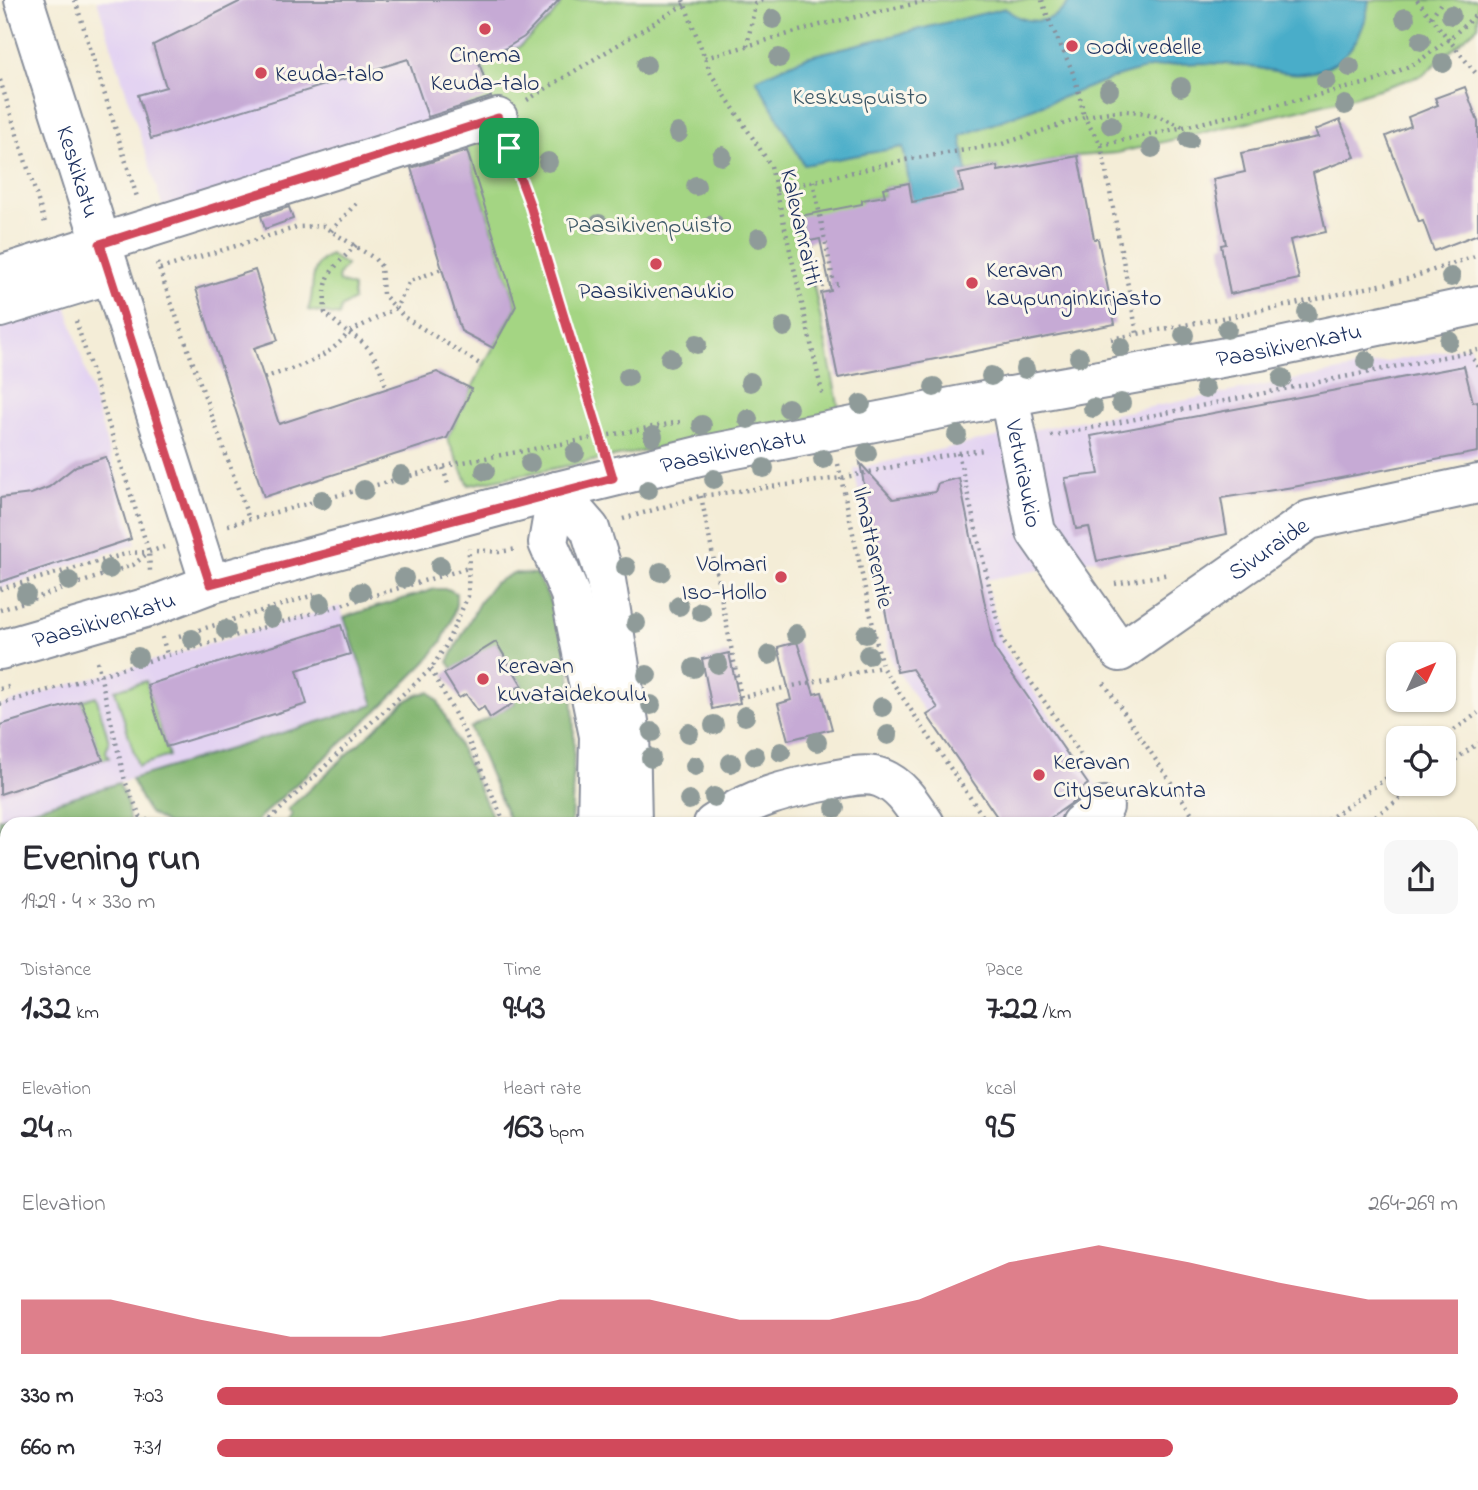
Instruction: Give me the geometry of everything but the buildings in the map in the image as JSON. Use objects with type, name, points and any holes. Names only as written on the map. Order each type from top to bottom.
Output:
[{"type":"street","name":"Keskikatu","points":[[24,0],[210,584]]},
{"type":"street","points":[[0,308],[106,259],[498,118]]},
{"type":"street","points":[[0,275],[56,258],[106,259]]},
{"type":"street","name":"Paasikivenkatu","points":[[0,650],[152,606],[210,584],[699,456],[1265,350],[1474,323]]},
{"type":"street","name":"Veturiaukio","points":[[1009,397],[1036,532],[1120,652]]},
{"type":"street","name":"Sivuraide","points":[[1120,652],[1309,520],[1478,484]]},
{"type":"street","points":[[557,491],[548,543],[570,594],[599,736],[597,817]]},
{"type":"street","points":[[557,491],[590,529],[606,580],[630,728],[632,817]]},
{"type":"street","points":[[723,817],[780,790],[859,775],[881,778],[903,792],[920,817]]},
{"type":"path","points":[[747,46],[755,4],[763,0]]},
{"type":"path","points":[[705,58],[820,25],[931,0]]},
{"type":"path","points":[[1042,0],[1047,19],[1079,91],[1084,117],[1101,145],[1137,333]]},
{"type":"path","points":[[1417,0],[1478,76]]},
{"type":"path","points":[[1430,18],[1443,0]]},
{"type":"path","points":[[625,518],[529,202],[498,118],[684,2]]},
{"type":"path","name":"Kalevanraitti","points":[[684,2],[711,75],[771,166],[823,398]]},
{"type":"path","points":[[1101,145],[1376,80],[1416,63],[1448,40],[1478,13]]},
{"type":"path","points":[[776,190],[905,160],[1002,144],[1113,110],[1147,112],[1184,127]]},
{"type":"path","points":[[813,181],[836,284],[815,287]]},
{"type":"path","points":[[331,231],[362,198]]},
{"type":"path","points":[[160,269],[298,227],[323,226],[368,252],[381,266],[383,294],[404,317],[483,366]]},
{"type":"path","points":[[356,245],[331,269],[324,288],[325,313],[348,333],[360,339],[372,352],[387,388]]},
{"type":"path","points":[[1110,340],[1407,279],[1478,255]]},
{"type":"path","points":[[264,378],[321,359],[338,346],[348,333],[396,308],[410,281],[442,269]]},
{"type":"path","points":[[1474,323],[1478,350]]},
{"type":"path","points":[[1474,323],[1478,367]]},
{"type":"path","points":[[642,512],[701,496],[842,478],[1017,443],[1474,323]]},
{"type":"path","points":[[811,400],[830,397]]},
{"type":"path","points":[[0,589],[129,553],[149,552],[194,535],[458,463],[693,419]]},
{"type":"path","points":[[958,453],[1002,640],[1094,803]]},
{"type":"path","name":"Ilmattarentie","points":[[842,478],[882,667]]},
{"type":"path","points":[[701,496],[741,697],[882,667],[983,817]]},
{"type":"path","points":[[272,817],[431,669],[445,647],[468,596],[469,549],[499,552],[509,550]]},
{"type":"path","points":[[0,610],[133,565],[149,552]]},
{"type":"path","points":[[0,704],[468,568]]},
{"type":"path","points":[[1110,585],[1176,572]]},
{"type":"path","points":[[163,641],[167,654]]},
{"type":"path","points":[[97,661],[125,781],[140,816]]},
{"type":"path","points":[[431,669],[466,735],[502,817]]},
{"type":"path","points":[[1456,729],[1478,713]]},
{"type":"path","points":[[1456,759],[1478,743]]},
{"type":"path","points":[[1332,817],[1386,779]]},
{"type":"path","points":[[1374,817],[1404,796]]},
{"type":"shaded area","points":[[97,0],[607,0],[493,105],[163,208]]},
{"type":"shaded area","points":[[65,301],[136,544],[0,588],[0,321]]},
{"type":"shaded area","points":[[1470,346],[1478,372],[1478,456],[1221,498],[1227,534],[986,580],[1001,643],[1118,817],[995,817],[892,663],[854,469],[1005,435]]},
{"type":"shaded area","points":[[340,606],[374,705],[0,817],[0,705]]},
{"type":"green space","points":[[564,0],[1478,0],[1478,26],[1423,75],[1353,97],[1117,153],[1078,156],[1033,165],[1002,190],[997,166],[884,188],[885,196],[862,200],[865,217],[805,242],[840,413],[469,485],[447,438],[516,306],[464,140],[471,126],[458,88],[486,78],[482,64],[519,47],[549,20]]},
{"type":"green space","points":[[330,255],[346,265],[339,275],[339,282],[353,287],[353,300],[341,308],[339,316],[308,310],[314,272],[322,260]]},
{"type":"green space","points":[[513,573],[536,574],[551,603],[568,664],[572,696],[574,760],[571,817],[508,817],[470,728],[515,703],[509,693],[522,684],[496,643],[453,669],[448,662],[479,603],[493,584]]},
{"type":"green space","points":[[435,589],[448,589],[456,593],[451,622],[442,641],[427,661],[382,706],[260,817],[156,817],[148,812],[131,779],[374,705],[344,617]]},
{"type":"green space","points":[[146,681],[169,756],[138,766],[115,690]]},
{"type":"green space","points":[[430,692],[438,701],[493,817],[290,817],[292,814],[288,809],[403,703],[419,694]]},
{"type":"green space","points":[[96,696],[109,741],[106,752],[109,758],[102,759],[81,701]]},
{"type":"green space","points":[[119,783],[129,817],[7,817]]},
{"type":"water","points":[[1070,0],[1369,0],[1365,21],[1350,49],[1335,63],[1314,72],[1292,73],[1215,64],[1163,66],[1107,81],[961,136],[967,172],[959,174],[963,192],[913,206],[903,147],[804,165],[756,79],[806,57],[1005,8],[1022,18],[1048,19],[1064,8]]},
{"type":"place","name":"Cinema Keuda-talo","points":[[485,29]]},
{"type":"place","name":"Oodi vedelle","points":[[1072,46]]},
{"type":"place","name":"Keuda-talo","points":[[261,73]]},
{"type":"place","name":"Paasikivenaukio","points":[[656,264]]},
{"type":"place","name":"Keravan kaupunginkirjasto","points":[[972,283]]},
{"type":"place","name":"Volmari Iso-Hollo","points":[[781,577]]},
{"type":"place","name":"Keravan kuvataidekoulu","points":[[483,679]]},
{"type":"place","name":"Keravan Cityseurakunta","points":[[1039,775]]},
{"type":"route","points":[[498,118],[509,148],[529,202],[613,478],[210,584],[100,244],[498,118]]},
{"type":"park label","name":"Keskuspuisto","points":[[860,96]]},
{"type":"park label","name":"Paasikivenpuisto","points":[[649,224]]}]
